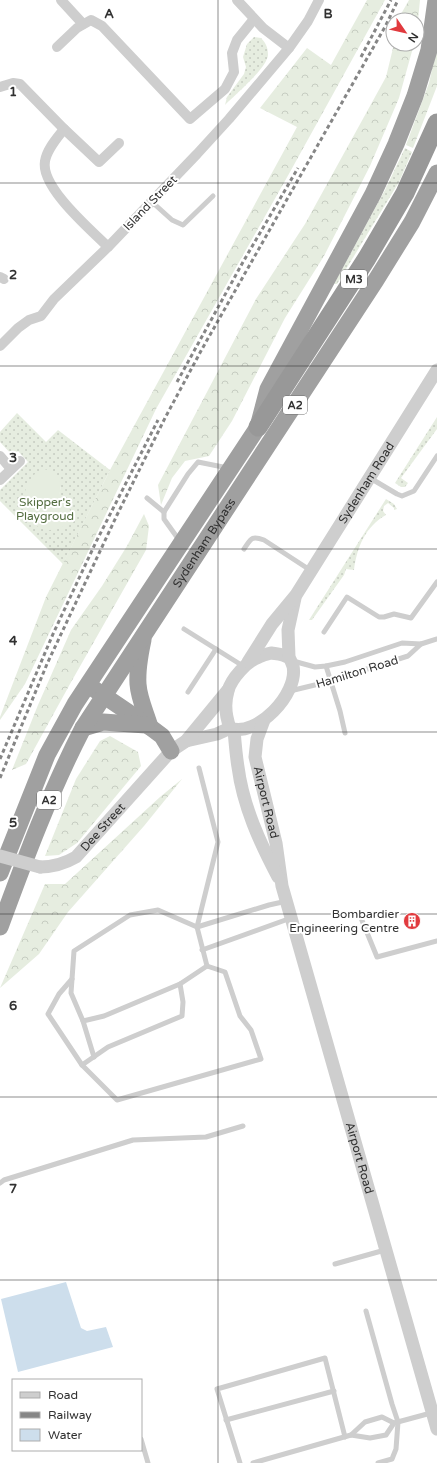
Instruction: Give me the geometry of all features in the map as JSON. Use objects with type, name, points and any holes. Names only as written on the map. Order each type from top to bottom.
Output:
[{"type":"highway","name":"A2","points":[[258,427],[268,389],[373,194],[396,144],[415,96],[429,50],[436,0]]},
{"type":"highway","name":"M3","points":[[258,427],[325,326],[371,252],[405,193],[437,123]]},
{"type":"highway","name":"Sydenham Bypass","points":[[0,927],[56,782],[83,728],[103,695],[376,280],[412,222],[437,173]]},
{"type":"highway","name":"Sydenham Bypass","points":[[0,873],[47,755],[86,684],[258,427]]},
{"type":"highway","points":[[145,633],[139,664],[138,685],[148,726]]},
{"type":"highway","points":[[86,684],[162,736],[171,751]]},
{"type":"highway","points":[[83,728],[104,722],[148,726]]},
{"type":"street","points":[[61,0],[83,24]]},
{"type":"street","points":[[237,0],[263,28],[289,48]]},
{"type":"street","name":"Island Street","points":[[0,346],[18,328],[29,320],[41,316],[54,299],[152,202],[229,119],[289,48],[308,21],[319,0]]},
{"type":"street","points":[[57,47],[77,28],[91,20],[102,26],[190,119],[225,89],[234,72],[232,53],[237,40],[254,19]]},
{"type":"street","points":[[0,87],[13,83],[20,84],[99,162],[119,143]]},
{"type":"street","points":[[64,129],[53,144],[45,162],[48,179],[58,196],[108,247]]},
{"type":"street","name":"Sydenham Road","points":[[246,665],[272,624],[296,595],[437,370]]},
{"type":"street","points":[[0,456],[11,469]]},
{"type":"street","points":[[0,480],[20,461]]},
{"type":"street","name":"Sydenham Road","points":[[290,659],[288,630],[296,595]]},
{"type":"street","points":[[271,653],[280,654],[290,659],[293,670],[292,684],[277,709],[264,720],[248,727],[232,729],[226,718],[228,690],[246,665],[258,657],[271,653]]},
{"type":"street","name":"Dee Street","points":[[0,856],[40,867],[53,867],[76,857],[171,751],[186,741],[228,690]]},
{"type":"street","name":"Airport Road","points":[[264,720],[258,739],[255,757],[276,843],[282,886],[430,1398],[432,1413],[437,1429]]},
{"type":"street","name":"Dee Street","points":[[186,741],[232,729]]},
{"type":"street","name":"Airport Road","points":[[232,729],[238,768],[248,809],[262,848],[282,886]]},
{"type":"lane","points":[[152,202],[172,220],[184,225],[212,196]]},
{"type":"lane","points":[[370,477],[402,496],[414,491],[437,456]]},
{"type":"lane","points":[[181,542],[164,519],[164,512],[188,474],[198,462],[230,468]]},
{"type":"lane","points":[[147,498],[164,512]]},
{"type":"lane","points":[[244,549],[251,538],[256,537],[264,540],[311,571]]},
{"type":"lane","points":[[324,632],[347,597],[379,617],[394,614],[411,618],[437,582]]},
{"type":"lane","points":[[184,629],[216,649],[246,665]]},
{"type":"lane","name":"Hamilton Road","points":[[290,659],[315,666],[326,666],[345,662],[402,644],[421,644],[437,639]]},
{"type":"lane","name":"Hamilton Road","points":[[289,691],[408,656],[421,644]]},
{"type":"lane","points":[[188,692],[216,649]]},
{"type":"lane","points":[[326,666],[340,711],[344,733]]},
{"type":"lane","points":[[199,768],[218,842],[197,927],[207,966]]},
{"type":"lane","points":[[94,1057],[83,1021],[71,992],[74,951],[130,915],[158,910],[197,927],[286,901]]},
{"type":"lane","points":[[202,950],[292,918]]},
{"type":"lane","points":[[361,918],[376,957],[437,941]]},
{"type":"lane","points":[[72,979],[59,994],[48,1014],[82,1066],[117,1100],[261,1059],[251,1030],[240,1016],[225,972],[207,966]]},
{"type":"lane","points":[[83,1021],[104,1016],[180,984],[207,966]]},
{"type":"lane","points":[[82,1066],[108,1047],[182,1016],[183,1002],[180,984]]},
{"type":"lane","points":[[0,1183],[4,1180],[134,1140],[206,1137],[243,1126]]},
{"type":"lane","points":[[335,1264],[386,1249]]},
{"type":"lane","points":[[366,1311],[396,1422],[396,1449],[392,1459],[378,1463]]},
{"type":"lane","points":[[240,1463],[217,1389],[325,1358],[345,1437]]},
{"type":"lane","points":[[226,1420],[334,1391]]},
{"type":"lane","points":[[254,1463],[351,1435],[365,1422],[382,1417],[396,1422],[432,1413]]},
{"type":"lane","points":[[351,1435],[370,1438],[386,1435],[396,1422]]},
{"type":"lane","points":[[142,1442],[148,1463]]},
{"type":"green space","points":[[367,0],[385,0],[156,409],[25,684],[0,720],[46,597],[110,470],[297,127],[260,108],[307,48],[331,65]]},
{"type":"green space","points":[[409,0],[420,0],[419,12],[402,12]]},
{"type":"green space","points":[[254,37],[261,38],[265,44],[268,52],[266,60],[257,74],[225,105],[227,97],[244,74],[246,67],[243,57],[247,44]]},
{"type":"green space","points":[[437,47],[437,86],[413,148],[406,145],[429,83]]},
{"type":"green space","points":[[392,52],[412,52],[399,98],[370,166],[324,256],[285,318],[232,421],[209,456],[185,461],[172,478],[161,505],[158,485],[256,299],[305,224],[386,77]]},
{"type":"green space","points":[[405,148],[412,152],[399,182],[337,284],[334,284],[385,190]]},
{"type":"green space","points":[[17,413],[46,442],[58,430],[110,470],[63,564],[0,501],[0,490],[28,462],[18,451],[13,456],[0,442],[0,432]],"holes":[[[28,483],[61,486],[60,498],[69,507]]]},
{"type":"green space","points":[[437,417],[437,429],[401,478],[408,483],[405,487],[401,487],[395,483]]},
{"type":"green space","name":"Skipper's Playgroud","points":[[43,469],[51,471],[58,476],[61,486],[61,498],[69,507],[71,514],[68,524],[53,530],[41,528],[32,522],[27,512],[24,500],[26,488],[32,477]]},
{"type":"green space","points":[[386,499],[394,504],[397,509],[394,510],[394,508],[388,503],[384,506],[383,511],[386,515],[373,525],[363,538],[357,553],[354,570],[346,569],[344,575],[312,620],[309,620]]},
{"type":"green space","points":[[144,514],[149,526],[146,550],[26,764],[12,770],[38,705],[71,630],[102,586],[127,546]]},
{"type":"green space","points":[[110,736],[138,752],[141,766],[77,843],[59,855],[45,856],[76,779],[100,741]]},
{"type":"green space","points":[[182,779],[144,826],[68,912],[39,954],[0,988],[45,884],[65,884],[160,797]]},
{"type":"water","points":[[66,1282],[81,1328],[87,1331],[106,1327],[113,1347],[18,1372],[1,1299]]},
{"type":"railway","points":[[361,57],[391,0]]},
{"type":"railway","points":[[0,778],[47,664],[117,515],[165,418],[202,349],[386,25],[398,0]]},
{"type":"railway","points":[[177,382],[243,262],[298,168]]},
{"type":"railway","points":[[0,759],[53,634],[96,542],[158,420]]},
{"type":"place","name":"Bombardier Engineering Centre","points":[[412,921]]}]
